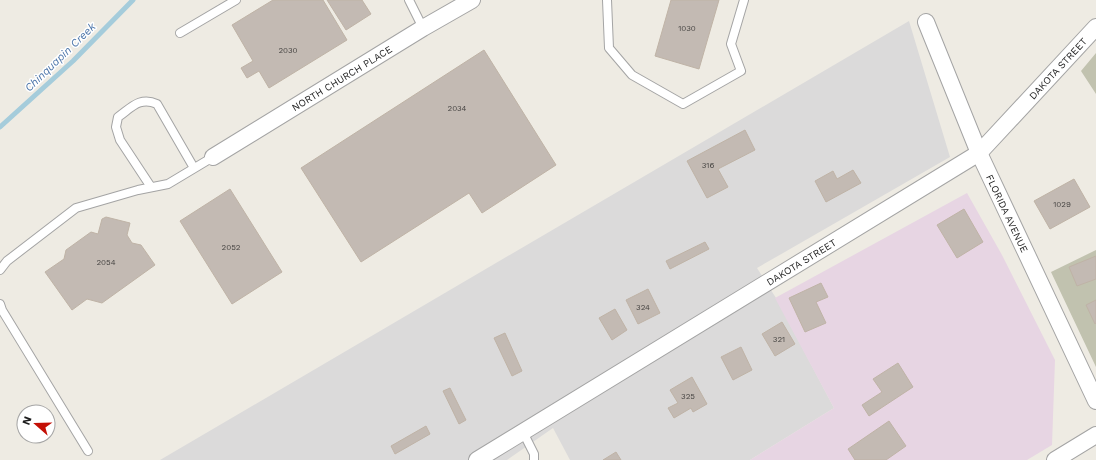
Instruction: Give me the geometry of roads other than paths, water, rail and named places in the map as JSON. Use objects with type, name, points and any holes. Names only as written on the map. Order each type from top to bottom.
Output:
[{"type":"street","name":"NORTH CHURCH PLACE","points":[[213,157],[423,28],[472,0]]},
{"type":"street","name":"FLORIDA AVENUE","points":[[926,22],[979,153],[1096,401]]},
{"type":"street","name":"DAKOTA STREET","points":[[477,460],[979,153],[1096,27]]},
{"type":"street","points":[[1055,460],[1096,435]]},
{"type":"lane","points":[[180,33],[236,0]]},
{"type":"lane","points":[[409,0],[423,28]]},
{"type":"lane","points":[[607,0],[609,48],[632,75],[683,104],[741,71],[731,44],[744,0]]},
{"type":"lane","points":[[151,187],[120,140],[116,126],[118,117],[139,102],[149,101],[157,104],[194,168]]},
{"type":"lane","points":[[0,270],[7,261],[76,208],[138,190],[168,184],[213,157]]},
{"type":"lane","points":[[0,304],[2,310],[88,451]]},
{"type":"lane","points":[[523,432],[534,454],[534,460]]},
{"type":"waterway","name":"Chinquapin Creek","points":[[0,127],[73,61],[133,0]]}]
